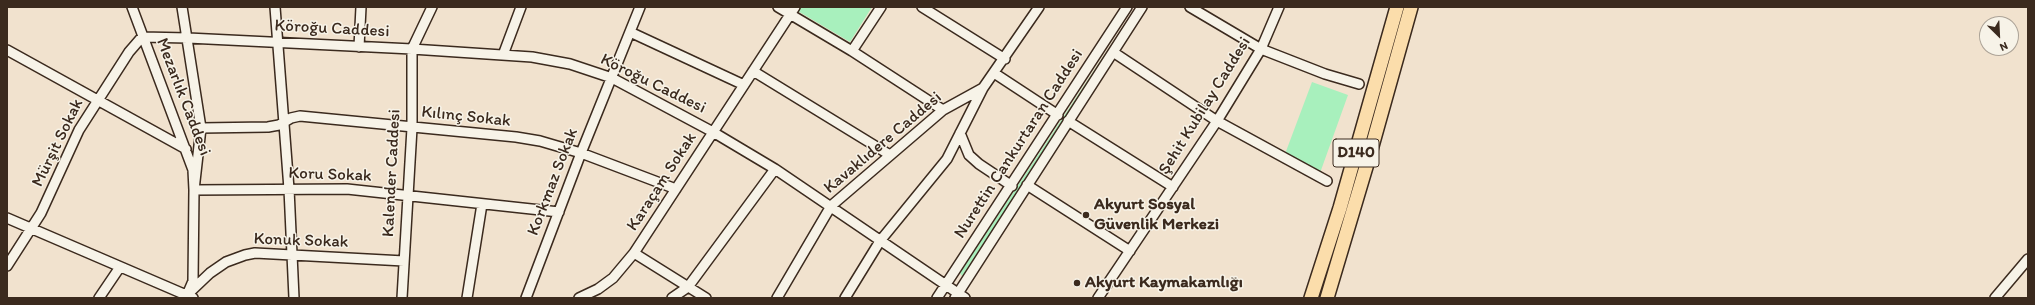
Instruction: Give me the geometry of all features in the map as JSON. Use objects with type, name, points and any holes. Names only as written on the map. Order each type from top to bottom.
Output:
[{"type":"highway","name":"D140","points":[[1311,298],[1340,208],[1397,7]]},
{"type":"highway","name":"D140","points":[[1327,298],[1370,157],[1411,7]]},
{"type":"street","name":"Mezarlık Caddesi","points":[[132,7],[193,170],[193,281],[185,296]]},
{"type":"street","points":[[182,7],[201,128],[194,190]]},
{"type":"street","points":[[275,7],[289,189],[294,298]]},
{"type":"street","points":[[359,47],[361,7]]},
{"type":"street","points":[[412,49],[432,7]]},
{"type":"street","points":[[503,55],[521,7]]},
{"type":"street","name":"Korkmaz Sokak","points":[[526,298],[581,153],[640,7]]},
{"type":"street","points":[[778,7],[793,11],[943,110]]},
{"type":"street","points":[[852,51],[881,7]]},
{"type":"street","points":[[922,7],[1005,59]]},
{"type":"street","name":"Kavaklıdere Caddesi","points":[[777,298],[831,206],[943,110],[983,88],[1005,59],[1039,7]]},
{"type":"street","name":"Nurettin Cankurtaran Caddesi","points":[[937,298],[1012,186],[1127,7]]},
{"type":"street","name":"Nurettin Cankurtaran Caddesi","points":[[959,297],[1027,185],[1142,7]]},
{"type":"street","points":[[1190,7],[1260,49],[1325,74],[1358,84]]},
{"type":"street","name":"Şehit Kubilay Caddesi","points":[[1098,298],[1217,121],[1260,49],[1279,7]]},
{"type":"street","name":"Karaçam Sokak","points":[[579,298],[598,289],[613,278],[634,253],[793,11]]},
{"type":"street","points":[[630,32],[744,85]]},
{"type":"street","name":"Köroğu Caddesi","points":[[142,37],[412,49],[503,55],[552,60],[612,78],[714,132],[775,169],[831,206],[959,297]]},
{"type":"street","name":"Mürşit Sokak","points":[[7,266],[42,213],[80,130],[97,100],[129,52],[142,37]]},
{"type":"street","name":"Kalender Caddesi","points":[[402,298],[412,128],[412,49]]},
{"type":"street","points":[[7,50],[186,149]]},
{"type":"street","points":[[1113,52],[1217,121],[1327,181]]},
{"type":"street","points":[[753,71],[890,155]]},
{"type":"street","points":[[994,73],[1058,115]]},
{"type":"street","points":[[845,298],[880,241],[947,159],[983,88]]},
{"type":"street","name":"Kılınç Sokak","points":[[201,128],[254,129],[268,127],[300,116],[516,137],[540,141],[581,153],[676,190]]},
{"type":"street","points":[[1068,121],[1173,187]]},
{"type":"street","points":[[960,133],[969,155],[979,164],[1012,186]]},
{"type":"street","points":[[672,298],[688,287],[775,169]]},
{"type":"street","points":[[1027,185],[1130,251]]},
{"type":"street","name":"Koru Sokak","points":[[194,190],[347,189],[559,212]]},
{"type":"street","points":[[467,298],[482,204]]},
{"type":"street","points":[[7,218],[185,296]]},
{"type":"street","name":"Konuk Sokak","points":[[185,296],[210,273],[234,259],[255,253],[404,261]]},
{"type":"street","points":[[634,253],[706,298]]},
{"type":"street","points":[[1995,298],[2028,259]]},
{"type":"street","points":[[100,298],[120,267]]},
{"type":"green space","points":[[798,7],[872,7],[850,42],[796,10]]},
{"type":"green space","points":[[1136,7],[1139,7],[962,276],[960,273]]},
{"type":"green space","points":[[1402,7],[1406,7],[1332,264],[1319,298],[1315,298]]},
{"type":"green space","points":[[1312,82],[1348,95],[1320,173],[1285,154]]},
{"type":"place","name":"Akyurt Sosyal Güvenlik Merkezi","points":[[1086,215]]},
{"type":"place","name":"Akyurt Kaymakamlığı","points":[[1077,283]]}]
